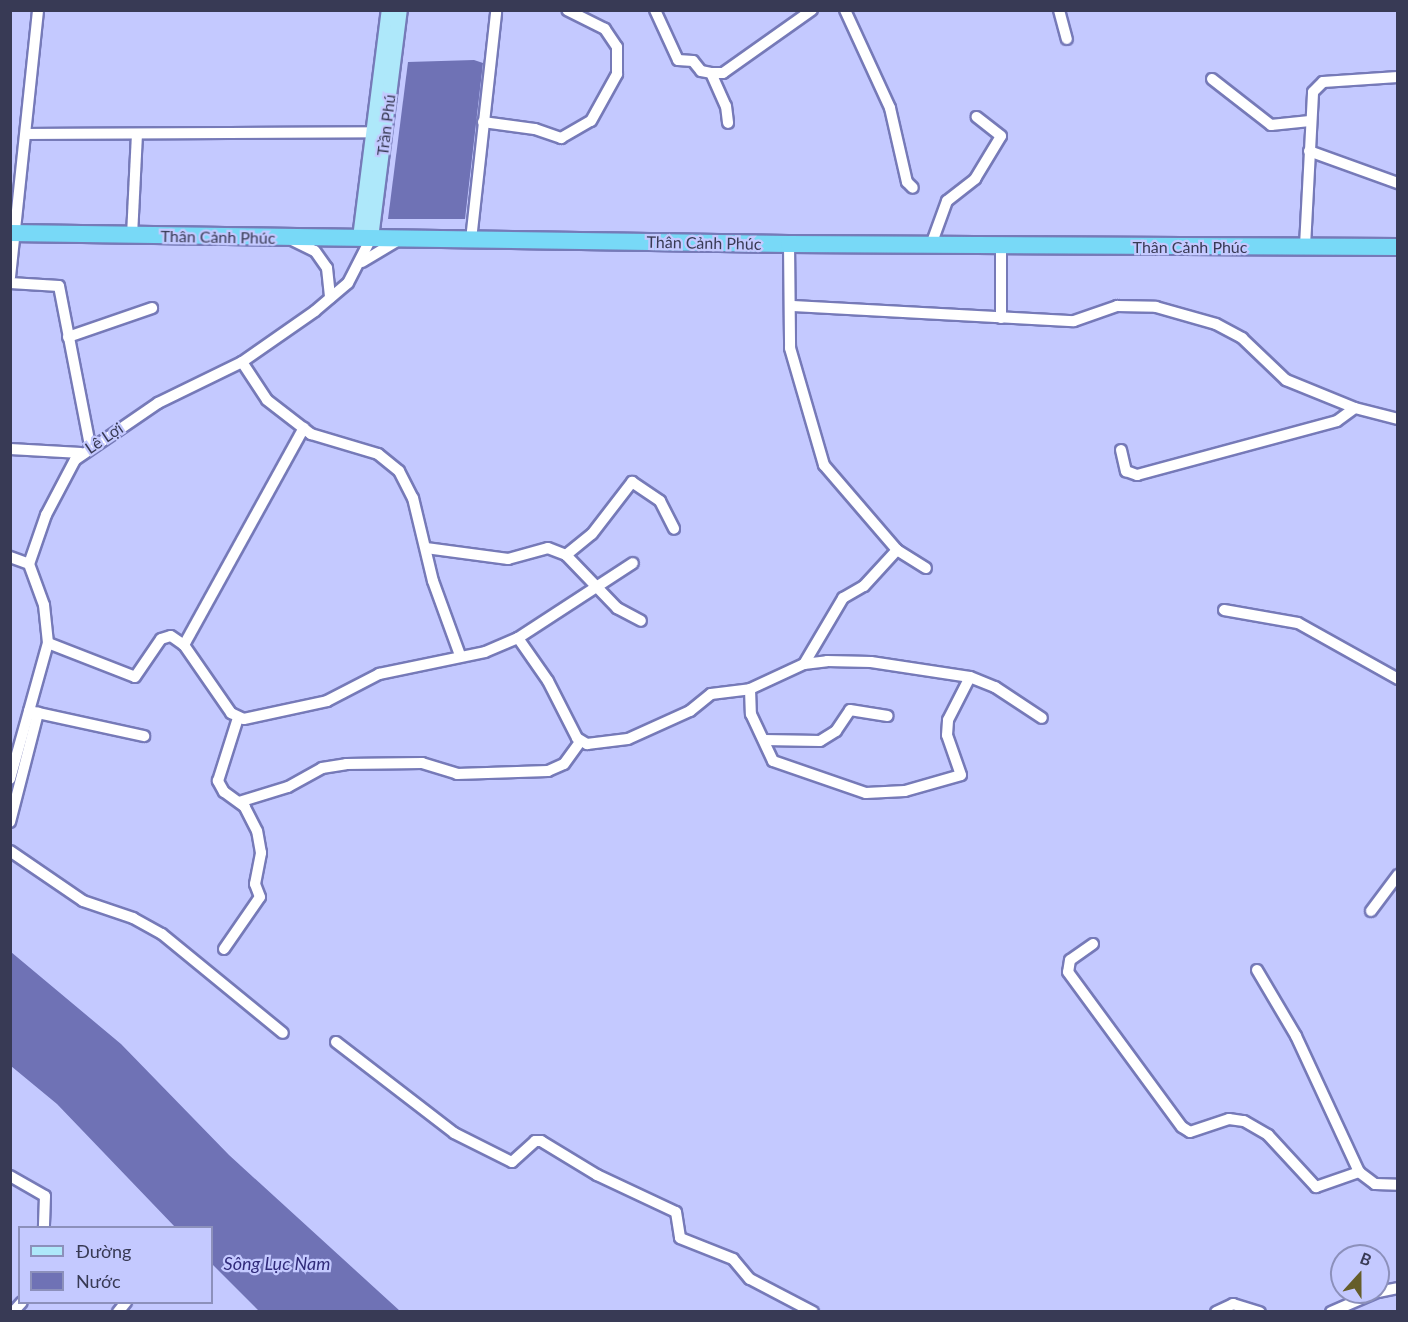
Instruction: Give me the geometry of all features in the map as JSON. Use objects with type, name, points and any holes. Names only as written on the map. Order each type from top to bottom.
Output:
[{"type":"highway","name":"Thân Cảnh Phúc","points":[[13,232],[132,236],[789,244],[1398,247]]},
{"type":"main road","name":"Trần Phú","points":[[380,132],[389,10]]},
{"type":"main road","name":"Trần Phú","points":[[365,238],[400,10]]},
{"type":"street","points":[[10,277],[38,10]]},
{"type":"street","points":[[483,122],[535,129],[561,138],[591,121],[617,74],[617,47],[605,29],[567,10]]},
{"type":"street","points":[[655,10],[678,60],[693,61],[701,71],[711,73],[723,73],[812,10]]},
{"type":"street","points":[[845,10],[890,108],[907,182],[913,188]]},
{"type":"street","points":[[1059,10],[1067,39]]},
{"type":"street","points":[[471,240],[496,12]]},
{"type":"street","points":[[711,73],[726,106],[728,123]]},
{"type":"street","points":[[1305,246],[1313,92],[1323,82],[1398,77]]},
{"type":"street","points":[[1212,79],[1271,125],[1310,121]]},
{"type":"street","points":[[931,245],[947,201],[975,179],[1001,136],[977,117]]},
{"type":"street","points":[[26,134],[380,132]]},
{"type":"street","points":[[132,236],[137,134]]},
{"type":"street","points":[[1309,152],[1398,183]]},
{"type":"street","points":[[286,237],[315,251],[327,268],[330,298]]},
{"type":"street","points":[[359,264],[365,238]]},
{"type":"street","points":[[359,264],[401,239]]},
{"type":"street","points":[[789,244],[793,306],[790,348],[824,465],[897,550],[926,568]]},
{"type":"street","points":[[1001,245],[1001,318]]},
{"type":"street","name":"Lê Lợi","points":[[29,564],[46,515],[85,450],[158,404],[243,362],[348,283],[359,264]]},
{"type":"street","points":[[10,283],[58,286],[85,450],[10,448]]},
{"type":"street","points":[[793,306],[1074,321],[1135,304],[1180,312],[1242,338],[1286,380],[1355,408],[1398,419]]},
{"type":"street","points":[[68,336],[152,308]]},
{"type":"street","points":[[243,362],[267,400],[304,428],[378,454],[399,471],[413,498],[445,622],[460,655]]},
{"type":"street","points":[[1121,450],[1126,471],[1137,475],[1337,421],[1355,408]]},
{"type":"street","points":[[184,645],[304,428]]},
{"type":"street","points":[[566,555],[592,534],[632,482],[660,501],[674,529]]},
{"type":"street","points":[[426,548],[508,559],[548,548],[566,555],[616,608],[641,621]]},
{"type":"street","points":[[804,664],[843,598],[864,586],[897,550]]},
{"type":"street","points":[[10,557],[29,564],[44,605],[48,643],[10,822]]},
{"type":"street","points":[[238,718],[327,701],[379,674],[460,655],[485,652],[518,638],[598,590],[633,563]]},
{"type":"street","points":[[1224,610],[1298,623],[1398,679]]},
{"type":"street","points":[[48,643],[135,677],[164,637],[171,636],[184,645],[238,718]]},
{"type":"street","points":[[518,638],[548,681],[580,742]]},
{"type":"street","points":[[580,742],[606,744],[628,739],[690,711],[711,694],[750,689],[804,664],[871,662],[970,677],[995,687],[1042,718]]},
{"type":"street","points":[[750,689],[751,714],[779,765],[852,790],[905,791],[961,775],[947,735],[948,720],[970,677]]},
{"type":"street","points":[[764,740],[820,741],[836,730],[850,710],[888,716]]},
{"type":"street","points":[[34,712],[144,736]]},
{"type":"street","points":[[10,779],[34,712]]},
{"type":"street","points":[[224,949],[260,897],[255,884],[260,840],[239,802],[224,792],[218,781],[238,718]]},
{"type":"street","points":[[239,802],[288,787],[315,770],[346,764],[422,763],[457,774],[548,771],[564,764],[580,742]]},
{"type":"street","points":[[10,851],[83,901],[133,918],[162,934],[283,1033]]},
{"type":"street","points":[[1371,911],[1398,875]]},
{"type":"street","points":[[1093,944],[1066,967],[1182,1127],[1190,1132],[1229,1119],[1244,1121],[1268,1135],[1316,1187],[1359,1172]]},
{"type":"street","points":[[1257,970],[1296,1036],[1359,1172],[1376,1184],[1398,1185]]},
{"type":"street","points":[[336,1042],[454,1134],[512,1162],[534,1141],[541,1141],[597,1175],[676,1212],[680,1238],[733,1259],[750,1279],[813,1311]]},
{"type":"street","points":[[10,1176],[45,1196],[44,1226]]},
{"type":"street","points":[[1216,1311],[1233,1304],[1260,1311]]},
{"type":"street","points":[[1331,1311],[1348,1304]]},
{"type":"water","points":[[474,60],[483,63],[465,219],[388,219],[408,62]]},
{"type":"water","name":"Sông Lục Nam","points":[[11,952],[121,1044],[229,1155],[400,1311],[259,1311],[213,1265],[213,1226],[174,1226],[57,1104],[11,1066]]}]
